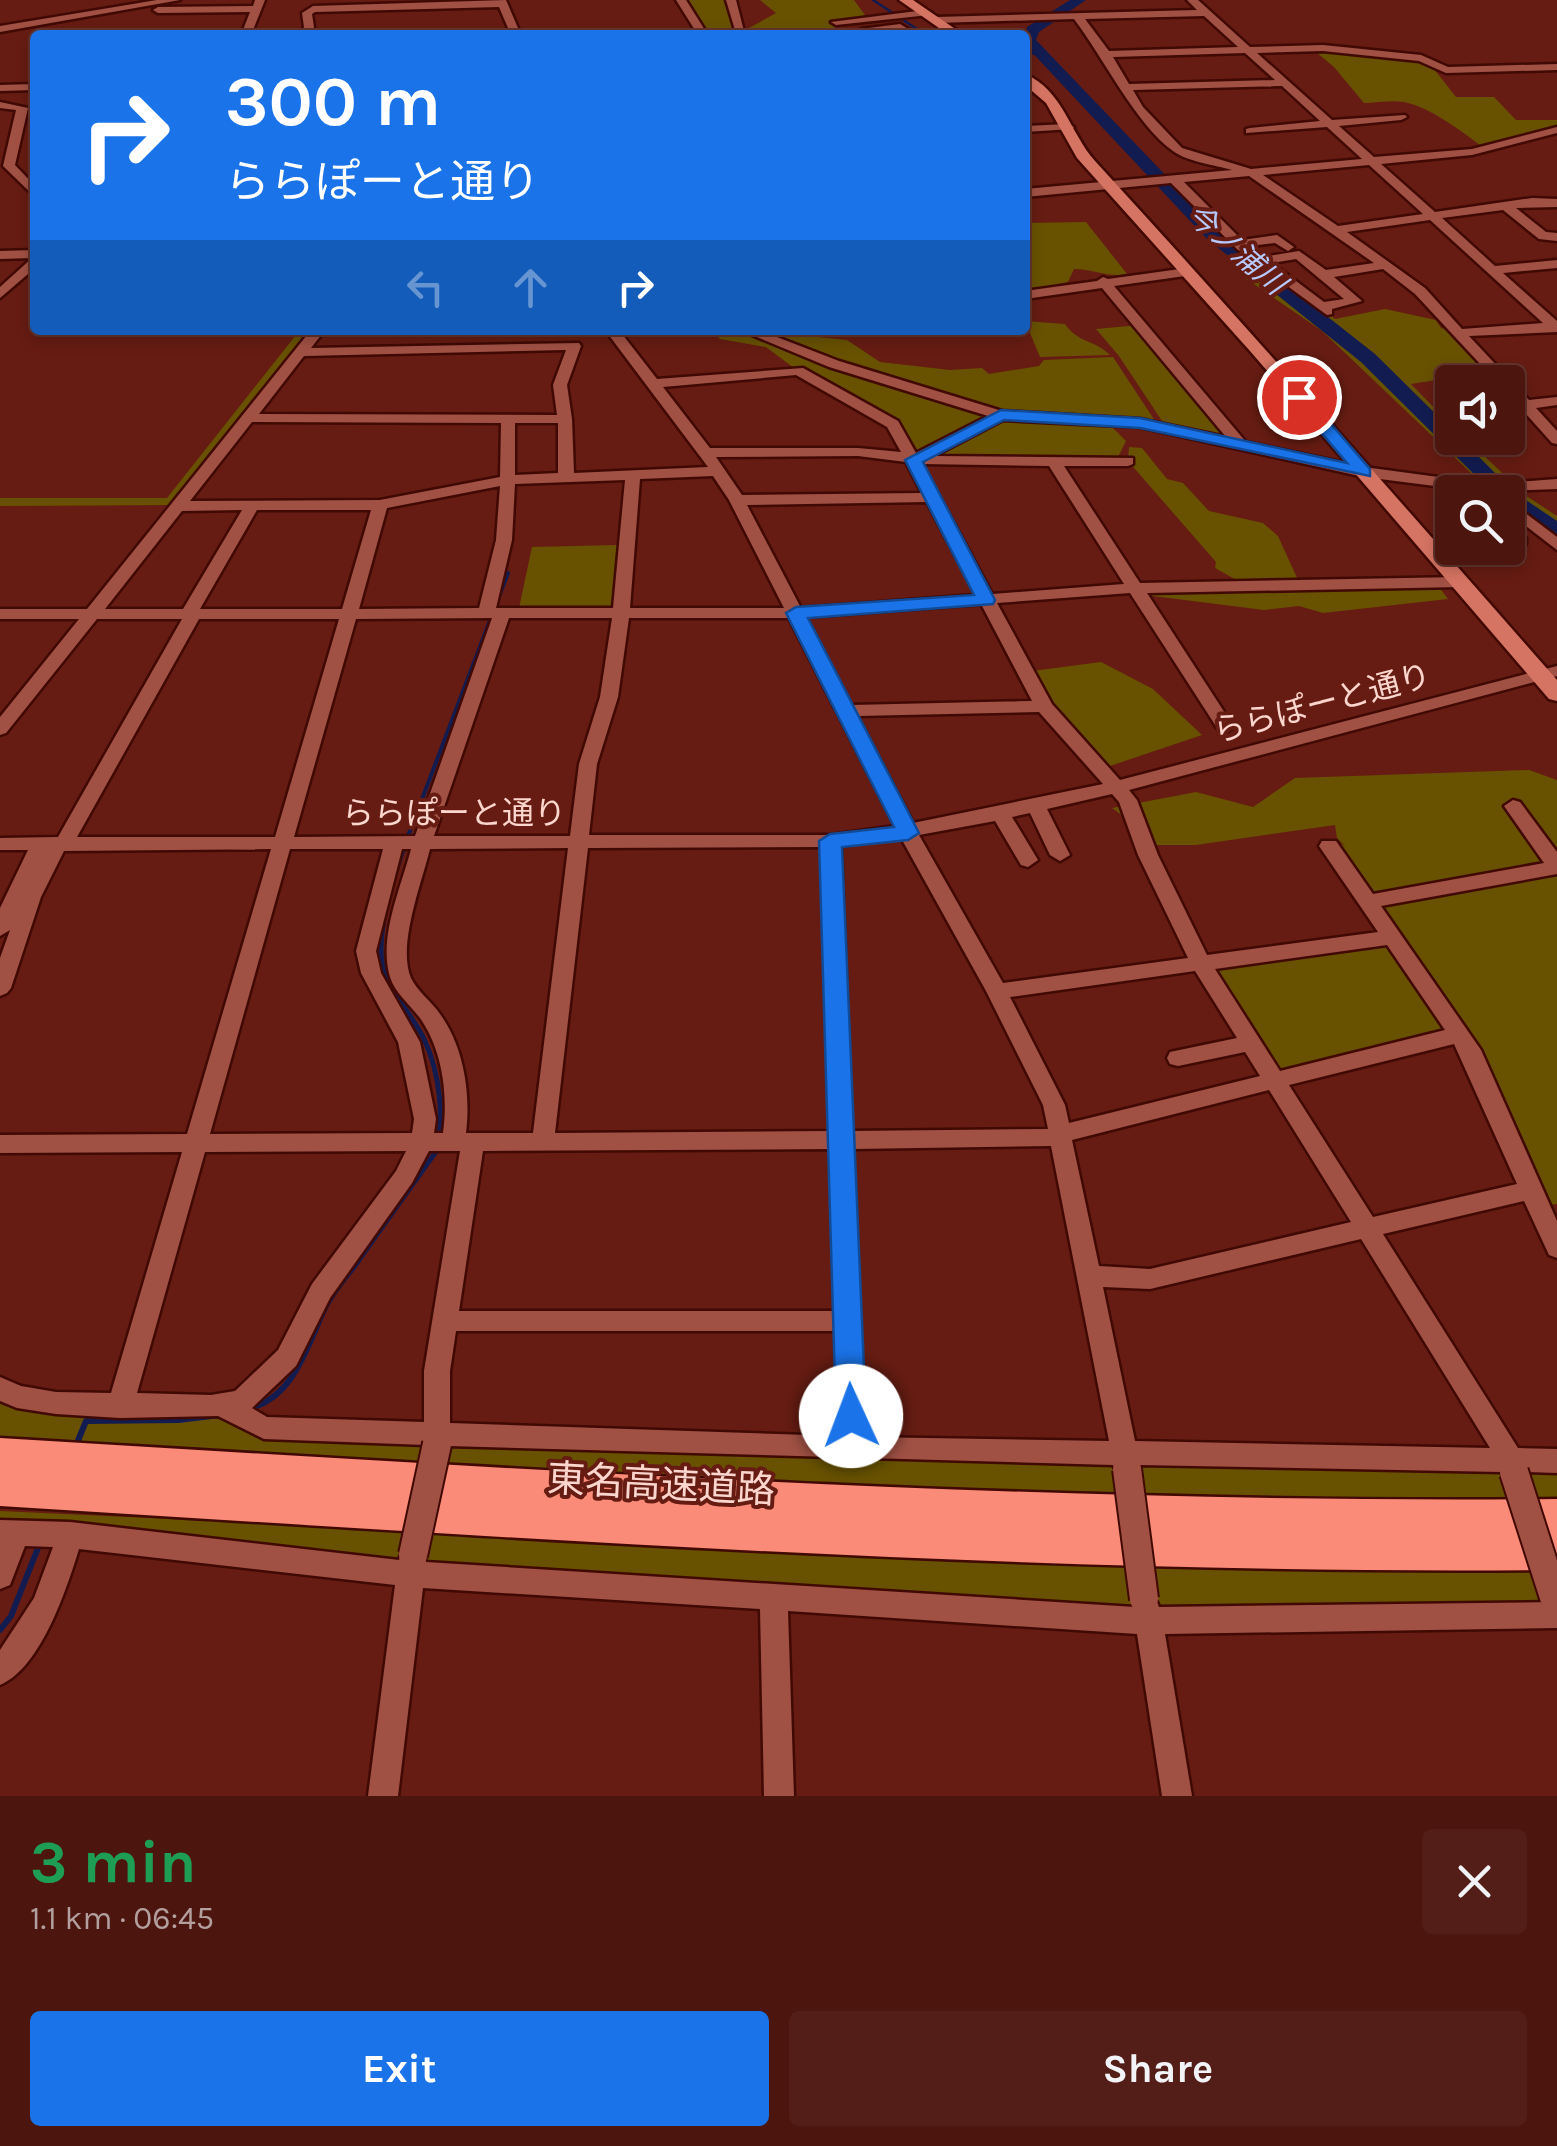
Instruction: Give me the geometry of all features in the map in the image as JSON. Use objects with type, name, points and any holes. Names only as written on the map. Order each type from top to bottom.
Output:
[{"type":"highway","name":"東名高速道路","points":[[0,1456],[982,1513],[1231,1519],[1557,1518]]},
{"type":"highway","name":"東名高速道路","points":[[0,1488],[964,1544],[1234,1552],[1557,1551]]},
{"type":"main road","points":[[904,7],[950,30]]},
{"type":"main road","points":[[1033,92],[1068,127],[1082,155],[1108,185],[1460,582],[1549,673],[1557,694]]},
{"type":"street","points":[[0,30],[35,30],[175,0]]},
{"type":"street","points":[[681,0],[700,30]]},
{"type":"street","points":[[731,0],[740,30]]},
{"type":"street","points":[[1192,0],[1556,327]]},
{"type":"street","points":[[308,30],[307,13],[313,9],[502,2],[514,30]]},
{"type":"street","points":[[121,10],[258,4],[248,30]]},
{"type":"street","points":[[836,22],[889,16],[904,7]]},
{"type":"street","points":[[930,17],[1206,13]]},
{"type":"street","points":[[1071,16],[1106,54],[1139,109],[1178,150],[1253,173],[1336,230],[1420,291],[1488,365]]},
{"type":"street","points":[[867,30],[895,26],[903,30]]},
{"type":"street","points":[[1106,54],[1322,48],[1421,58],[1446,70],[1557,67]]},
{"type":"street","points":[[1126,87],[1284,82]]},
{"type":"street","points":[[0,88],[30,88]]},
{"type":"street","points":[[0,105],[22,108],[4,167],[30,189]]},
{"type":"street","points":[[1250,131],[1402,117]]},
{"type":"street","points":[[1030,129],[1068,127]]},
{"type":"street","points":[[1030,193],[1472,152],[1557,130]]},
{"type":"street","points":[[1174,180],[1239,244],[1260,261],[1324,309],[1354,300],[1327,274],[1299,255],[1260,261]]},
{"type":"street","points":[[1336,230],[1506,206],[1557,203]]},
{"type":"street","points":[[1506,206],[1543,236],[1557,237]]},
{"type":"street","points":[[1239,244],[1276,239],[1288,247]]},
{"type":"street","points":[[0,255],[30,257]]},
{"type":"street","points":[[0,294],[30,262]]},
{"type":"street","points":[[1492,270],[1557,264]]},
{"type":"street","points":[[1327,274],[1386,265]]},
{"type":"street","points":[[1030,294],[1187,272]]},
{"type":"street","points":[[1103,281],[1243,448]]},
{"type":"street","points":[[1458,332],[1556,327]]},
{"type":"street","points":[[0,730],[314,335]]},
{"type":"street","points":[[616,335],[737,500],[908,833],[997,991],[1054,1105],[1127,1462],[1146,1610],[1177,1796]]},
{"type":"street","points":[[760,335],[834,364],[1001,415],[1140,423],[1364,472],[1434,481]]},
{"type":"street","points":[[300,352],[574,346],[560,385],[566,478]]},
{"type":"street","points":[[0,1576],[8,1533],[70,1535],[774,1597],[1146,1610],[1556,1605],[1512,1467],[1202,965],[1148,855],[1128,800],[1044,706],[893,424],[798,371],[650,384]]},
{"type":"street","points":[[1525,404],[1557,401]]},
{"type":"street","points":[[1525,405],[1557,440]]},
{"type":"street","points":[[913,460],[1001,415]]},
{"type":"street","points":[[248,418],[565,420]]},
{"type":"street","points":[[383,1796],[412,1564],[437,1437],[434,1401],[463,1141],[452,1068],[434,1021],[401,978],[396,946],[422,844],[494,613],[508,524],[508,419]]},
{"type":"street","points":[[706,453],[858,452],[913,460],[1128,461]]},
{"type":"street","points":[[1054,462],[1225,726]]},
{"type":"street","points":[[177,506],[380,505],[508,480],[718,470]]},
{"type":"street","points":[[544,1140],[588,764],[609,697],[621,613],[633,474]]},
{"type":"street","points":[[1525,487],[1557,484]]},
{"type":"street","points":[[737,500],[932,497]]},
{"type":"street","points":[[120,1407],[380,505]]},
{"type":"street","points":[[0,928],[252,506]]},
{"type":"street","points":[[1525,520],[1557,545]]},
{"type":"street","points":[[0,614],[796,613],[1135,588],[1460,582]]},
{"type":"street","name":"ららぽーと通り","points":[[0,844],[830,841],[908,833],[1118,789],[1549,673]]},
{"type":"street","points":[[847,711],[1044,706]]},
{"type":"street","points":[[1368,902],[1557,866],[1513,806]]},
{"type":"street","points":[[1037,808],[1060,855]]},
{"type":"street","points":[[1001,815],[1028,860]]},
{"type":"street","points":[[830,841],[852,1448]]},
{"type":"street","points":[[6,1396],[120,1407],[221,1405],[242,1401],[287,1358],[320,1290],[404,1177],[422,1142],[424,1119],[409,1042],[371,973],[366,951],[394,844]]},
{"type":"street","points":[[0,988],[53,845]]},
{"type":"street","points":[[1329,846],[1470,1050],[1557,1248]]},
{"type":"street","points":[[997,991],[1392,937]]},
{"type":"street","points":[[0,1144],[196,1146],[1060,1135],[1457,1036]]},
{"type":"street","points":[[1178,1058],[1250,1043]]},
{"type":"street","points":[[1089,1276],[1150,1279],[1530,1190]]},
{"type":"street","points":[[445,1321],[848,1321]]},
{"type":"street","points":[[221,1405],[264,1428],[437,1437],[852,1448],[1127,1462],[1512,1467],[1557,1461]]},
{"type":"street","points":[[0,1671],[20,1651],[48,1602],[70,1535]]},
{"type":"street","points":[[774,1597],[779,1796]]},
{"type":"shaded area","points":[[681,0],[741,0],[732,1],[741,30],[700,30]]},
{"type":"shaded area","points":[[760,0],[854,0],[865,15],[837,25],[834,30],[746,30],[776,13]]},
{"type":"shaded area","points":[[1311,48],[1421,60],[1430,64],[1456,97],[1494,97],[1516,120],[1557,120],[1557,130],[1485,149],[1425,109],[1399,101],[1364,103],[1334,67]]},
{"type":"shaded area","points":[[1086,222],[1127,274],[1074,269],[1068,282],[1030,290],[1030,223]]},
{"type":"shaded area","points":[[1279,275],[1335,319],[1385,309],[1436,320],[1441,328],[1458,333],[1488,365],[1435,365],[1435,380],[1411,384],[1435,409],[1435,439],[1322,331],[1245,278]]},
{"type":"shaded area","points":[[1030,321],[1065,324],[1110,355],[1040,357],[1030,333]]},
{"type":"shaded area","points":[[1140,325],[1243,448],[1164,424],[1096,329]]},
{"type":"shaded area","points":[[296,335],[310,335],[174,505],[0,506],[0,498],[167,498]]},
{"type":"shaded area","points":[[716,335],[798,335],[847,340],[880,362],[950,370],[982,368],[989,374],[1039,366],[1044,360],[1113,357],[1159,427],[1105,420],[1126,441],[1116,461],[1038,456],[907,463],[893,424],[798,371],[766,347],[720,339]]},
{"type":"shaded area","points":[[1129,447],[1142,448],[1167,479],[1183,483],[1209,511],[1263,523],[1278,536],[1298,580],[1436,583],[1448,599],[1323,613],[1299,606],[1264,610],[1153,596],[1135,588],[1249,587],[1215,568],[1216,562],[1128,461]]},
{"type":"shaded area","points":[[1452,455],[1483,455],[1505,475],[1473,475]]},
{"type":"shaded area","points":[[1525,494],[1557,516],[1557,546],[1525,521]]},
{"type":"shaded area","points":[[617,545],[611,607],[519,608],[532,547]]},
{"type":"shaded area","points":[[1101,662],[1153,689],[1202,735],[1101,769],[1025,672]]},
{"type":"shaded area","points":[[1529,770],[1557,780],[1557,1204],[1549,1205],[1456,1030],[1281,1077],[1211,969],[1395,943],[1336,840],[1346,847],[1337,838],[1335,825],[1196,845],[1155,845],[1152,837],[1112,808],[1196,792],[1253,807],[1295,778]]},
{"type":"shaded area","points":[[17,1397],[135,1407],[340,1435],[1557,1459],[1557,1505],[1330,1507],[0,1448],[0,1404]]},
{"type":"shaded area","points":[[0,1511],[932,1555],[1557,1550],[1557,1614],[1066,1616],[0,1544]]},
{"type":"waterway","points":[[873,0],[918,30]]},
{"type":"waterway","name":"今ノ浦川","points":[[1030,37],[1032,30],[1079,0]]},
{"type":"waterway","name":"今ノ浦川","points":[[1030,42],[1213,235],[1368,358],[1486,475]]},
{"type":"waterway","points":[[1030,53],[1048,58]]},
{"type":"waterway","name":"今ノ浦川","points":[[1525,509],[1557,531]]},
{"type":"waterway","points":[[408,836],[508,573]]},
{"type":"waterway","points":[[356,1264],[435,1153],[438,1140],[440,1110],[434,1066],[419,1030],[388,980],[381,956],[388,902],[409,834]]},
{"type":"waterway","points":[[250,1408],[265,1402],[289,1381],[328,1302],[358,1261]]},
{"type":"waterway","points":[[75,1448],[86,1421],[178,1420],[220,1415]]},
{"type":"waterway","points":[[0,1630],[11,1616],[40,1543]]},
{"type":"route","points":[[851,1416],[830,841],[908,833],[796,613],[986,600],[913,460],[1001,415],[1140,423],[1364,472],[1299,397]]}]
